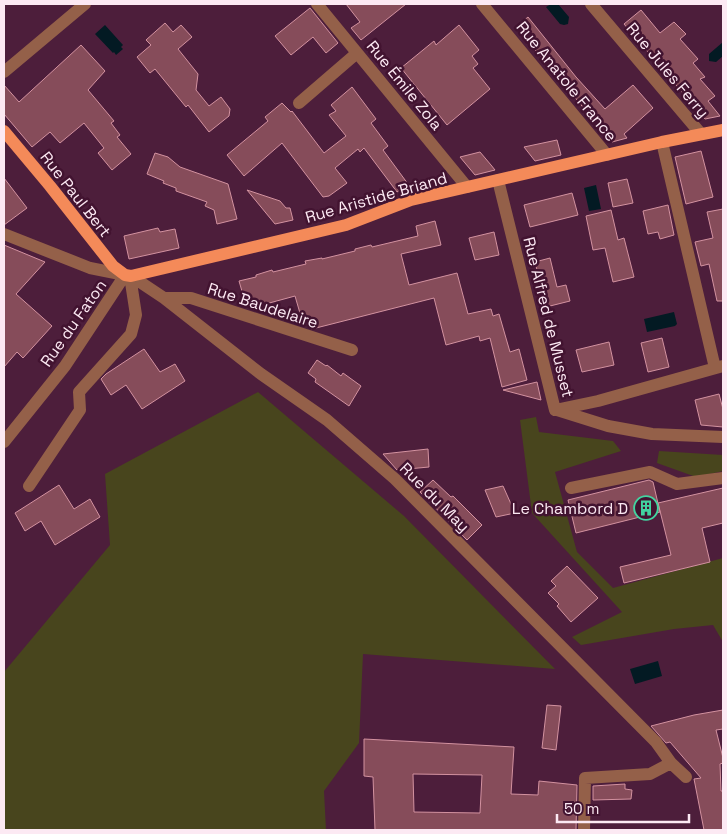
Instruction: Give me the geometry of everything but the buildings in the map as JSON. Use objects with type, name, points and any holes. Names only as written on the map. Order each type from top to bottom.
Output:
[{"type":"main road","name":"Rue Aristide Briand","points":[[129,276],[346,225],[411,200],[662,142],[723,130]]},
{"type":"main road","name":"Rue Paul Bert","points":[[4,131],[113,266],[129,276]]},
{"type":"street","points":[[4,72],[85,4]]},
{"type":"street","name":"Rue Émile Zola","points":[[317,4],[467,187]]},
{"type":"street","name":"Rue Anatole France","points":[[482,4],[607,155]]},
{"type":"street","name":"Rue Jules Ferry","points":[[592,4],[700,134]]},
{"type":"street","points":[[299,103],[357,52]]},
{"type":"street","points":[[662,142],[719,367]]},
{"type":"street","name":"Rue Alfred de Musset","points":[[498,180],[555,410],[598,401],[719,367]]},
{"type":"street","name":"Rue du Faton","points":[[4,234],[90,268],[129,276],[65,366],[4,442]]},
{"type":"street","points":[[29,486],[80,410],[79,392],[131,334],[136,315],[129,276]]},
{"type":"street","name":"Rue du May","points":[[129,276],[164,298],[261,374],[327,420],[395,479],[656,742],[672,763],[686,777]]},
{"type":"street","name":"Rue Baudelaire","points":[[164,298],[191,298],[352,350]]},
{"type":"street","points":[[555,410],[608,426],[652,434],[723,437]]},
{"type":"street","points":[[571,488],[650,472],[677,484],[723,478]]},
{"type":"street","points":[[584,830],[586,778],[650,774],[672,763]]},
{"type":"shaded area","points":[[258,392],[404,516],[555,669],[363,654],[359,743],[324,791],[326,830],[4,830],[4,672],[110,545],[105,474]]},
{"type":"shaded area","points":[[536,417],[539,432],[613,441],[621,451],[555,472],[577,552],[613,588],[723,558],[723,642],[713,625],[674,629],[581,645],[572,637],[622,612],[532,513],[520,420]]},
{"type":"shaded area","points":[[659,451],[723,455],[723,471],[696,477],[657,463]]},
{"type":"water","points":[[551,4],[558,4],[569,17],[568,24],[560,24],[546,7]]},
{"type":"water","points":[[105,25],[123,45],[121,47],[123,49],[116,55],[95,34]]},
{"type":"water","points":[[723,42],[723,56],[716,62],[709,61],[709,54]]},
{"type":"water","points":[[596,185],[601,209],[589,211],[584,188]]},
{"type":"water","points":[[674,312],[677,324],[675,326],[647,332],[644,319]]},
{"type":"water","points":[[658,661],[662,676],[635,684],[630,669]]},
{"type":"place","name":"Le Chambord D","points":[[646,508]]}]
